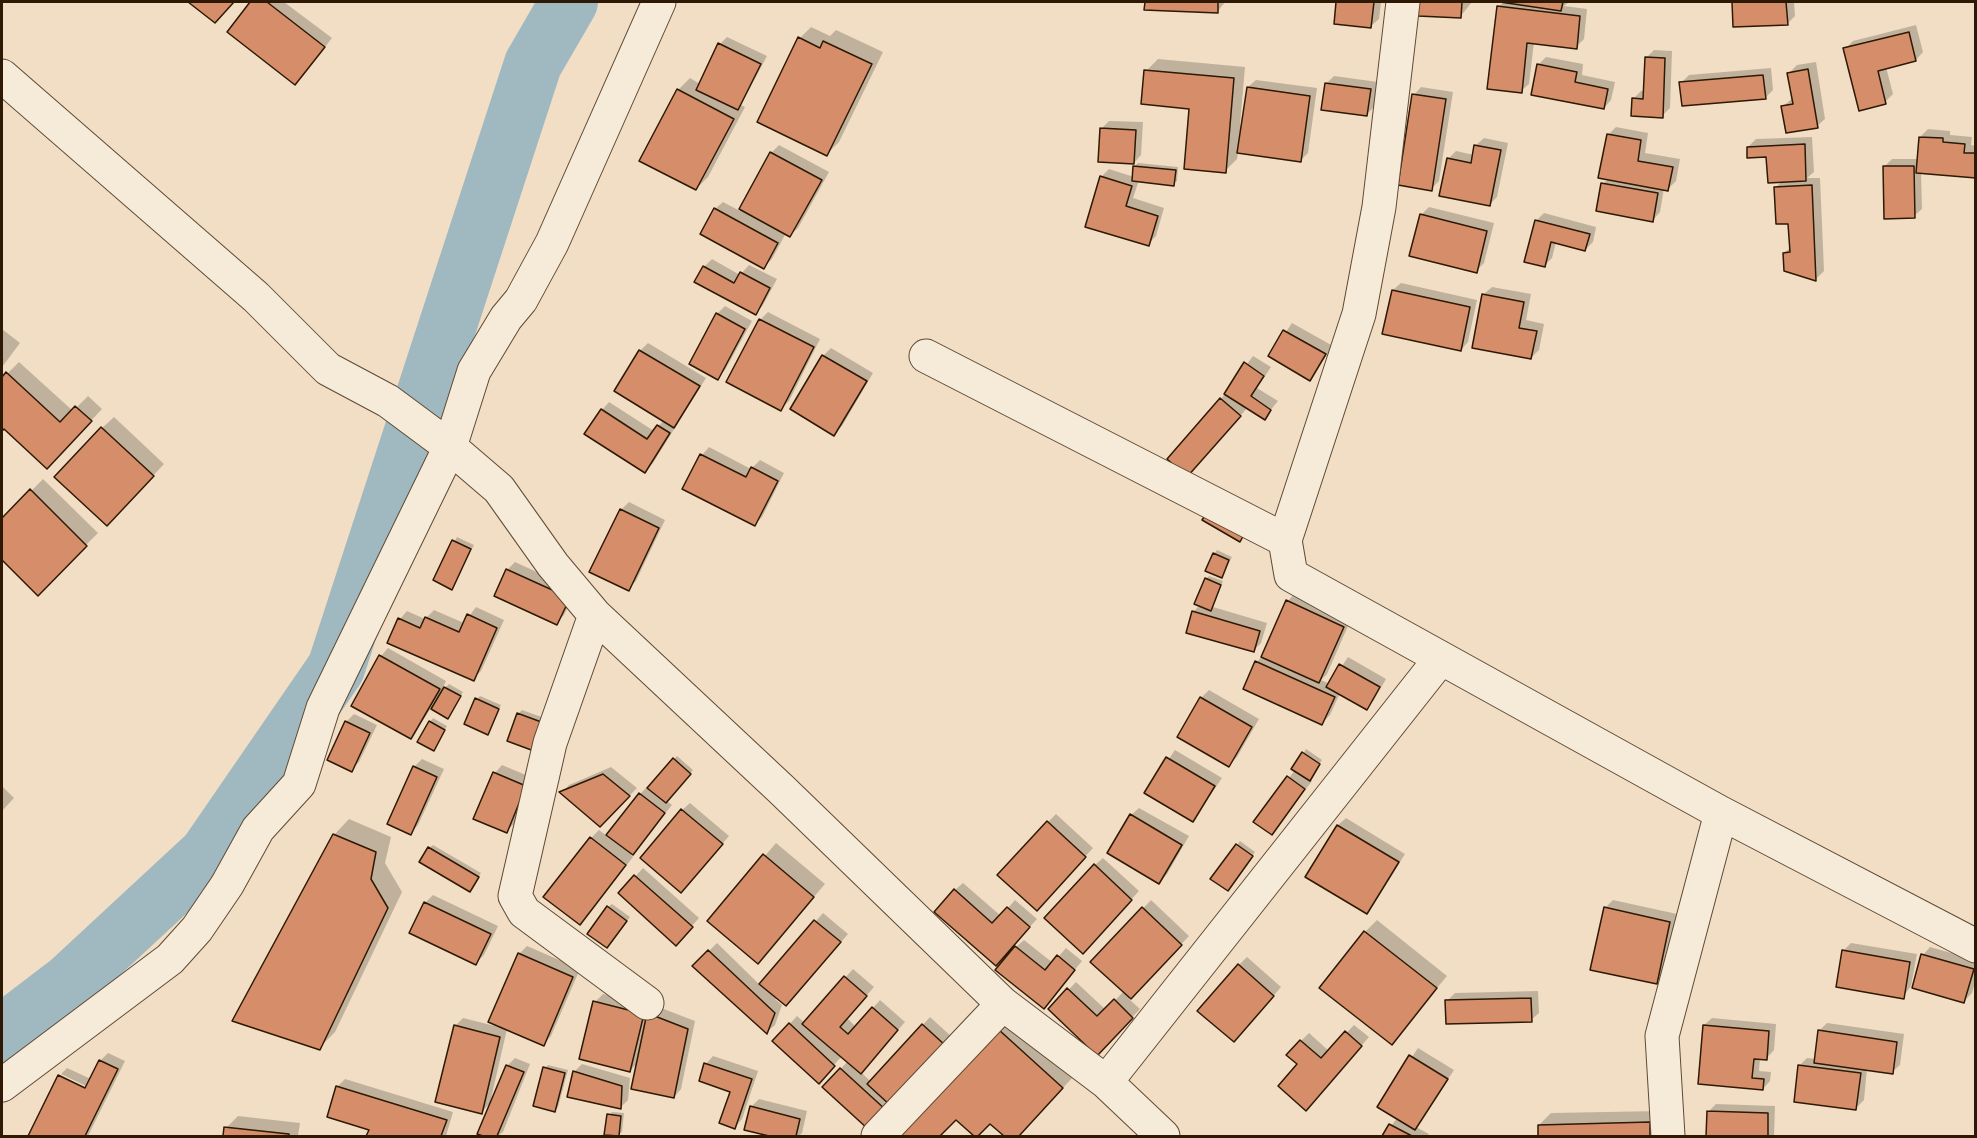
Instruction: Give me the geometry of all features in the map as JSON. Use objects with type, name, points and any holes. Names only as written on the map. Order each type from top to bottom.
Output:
[{"type":"street","points":[[2,1084],[170,959],[198,929],[227,885],[258,829],[299,784],[323,708],[450,447],[474,371],[506,318],[520,300],[552,243],[658,2]]},
{"type":"street","points":[[1403,2],[1379,207],[1359,314],[1285,540],[1291,576],[1721,813],[1976,946]]},
{"type":"street","points":[[2,76],[256,297],[328,369],[388,401],[450,447],[499,489],[553,565],[595,615],[782,790],[1003,1004],[1106,1082],[1163,1137]]},
{"type":"street","points":[[926,356],[1285,540]]},
{"type":"street","points":[[595,615],[550,743],[515,896],[524,912],[647,1003]]},
{"type":"street","points":[[1106,1082],[1442,658]]},
{"type":"street","points":[[1668,1137],[1662,1036],[1721,813]]},
{"type":"street","points":[[878,1137],[1003,1004]]},
{"type":"building","points":[[188,2],[234,2],[215,23]]},
{"type":"building","points":[[250,2],[267,2],[325,47],[295,85],[227,32]]},
{"type":"building","points":[[1145,2],[1218,2],[1218,13],[1144,10]]},
{"type":"building","points":[[1336,2],[1374,2],[1371,28],[1334,24]]},
{"type":"building","points":[[1418,2],[1462,2],[1461,18],[1418,16]]},
{"type":"building","points":[[1500,2],[1563,2],[1561,11]]},
{"type":"building","points":[[1732,2],[1786,2],[1788,25],[1733,27]]},
{"type":"building","points":[[1497,6],[1580,16],[1577,49],[1527,43],[1522,93],[1487,89]]},
{"type":"building","points":[[1909,32],[1916,61],[1878,71],[1886,104],[1859,111],[1843,48]]},
{"type":"building","points":[[798,37],[820,48],[823,41],[872,64],[827,156],[757,122]]},
{"type":"building","points":[[718,43],[761,64],[738,110],[696,90]]},
{"type":"building","points":[[1645,57],[1665,58],[1663,118],[1631,116],[1632,98],[1643,99]]},
{"type":"building","points":[[1537,64],[1577,72],[1575,82],[1608,89],[1604,109],[1531,95]]},
{"type":"building","points":[[1808,69],[1818,128],[1786,133],[1781,106],[1793,104],[1787,73]]},
{"type":"building","points":[[1144,70],[1234,78],[1226,173],[1184,169],[1189,109],[1141,104]]},
{"type":"building","points":[[1763,75],[1766,99],[1682,106],[1679,82]]},
{"type":"building","points":[[1325,83],[1371,89],[1367,116],[1321,110]]},
{"type":"building","points":[[1247,87],[1310,96],[1301,162],[1237,153]]},
{"type":"building","points":[[677,89],[734,119],[696,190],[639,161]]},
{"type":"building","points":[[1412,94],[1446,99],[1432,191],[1398,185]]},
{"type":"building","points":[[1100,128],[1136,130],[1134,164],[1098,162]]},
{"type":"building","points":[[1607,134],[1641,140],[1638,161],[1673,167],[1668,191],[1598,178]]},
{"type":"building","points":[[1919,137],[1943,138],[1943,142],[1965,144],[1964,153],[1976,153],[1976,178],[1916,173]]},
{"type":"building","points":[[1805,144],[1806,181],[1768,183],[1766,157],[1747,158],[1747,147]]},
{"type":"building","points":[[1474,145],[1501,150],[1490,206],[1439,196],[1447,158],[1471,163]]},
{"type":"building","points":[[770,152],[822,180],[790,237],[739,209]]},
{"type":"building","points":[[1133,166],[1176,170],[1174,186],[1132,181]]},
{"type":"building","points":[[1883,166],[1914,166],[1915,218],[1884,219]]},
{"type":"building","points":[[1100,176],[1132,186],[1126,206],[1158,216],[1149,246],[1085,227]]},
{"type":"building","points":[[1601,183],[1658,193],[1653,222],[1596,211]]},
{"type":"building","points":[[1812,185],[1816,281],[1784,271],[1783,253],[1790,252],[1788,224],[1776,224],[1774,187]]},
{"type":"building","points":[[714,208],[778,243],[764,269],[700,234]]},
{"type":"building","points":[[1420,214],[1487,231],[1477,273],[1409,256]]},
{"type":"building","points":[[1535,220],[1590,234],[1585,251],[1551,242],[1545,267],[1524,262]]},
{"type":"building","points":[[703,266],[734,283],[740,272],[770,288],[756,315],[694,282]]},
{"type":"building","points":[[1392,290],[1470,307],[1461,351],[1382,334]]},
{"type":"building","points":[[1482,294],[1524,302],[1519,328],[1537,331],[1531,359],[1472,348]]},
{"type":"building","points":[[716,313],[745,329],[718,380],[689,364]]},
{"type":"building","points":[[759,319],[814,347],[781,411],[726,382]]},
{"type":"building","points":[[1283,330],[1326,354],[1310,381],[1268,356]]},
{"type":"building","points":[[639,350],[700,386],[674,428],[614,391]]},
{"type":"building","points":[[822,355],[867,381],[834,436],[790,409]]},
{"type":"building","points":[[1244,362],[1264,376],[1251,396],[1271,410],[1265,420],[1224,394]]},
{"type":"building","points":[[6,372],[60,422],[75,406],[92,421],[47,469],[4,429],[2,431],[2,377]]},
{"type":"building","points":[[1220,398],[1241,416],[1187,477],[1167,459]]},
{"type":"building","points":[[601,409],[647,439],[657,425],[670,433],[645,473],[584,434]]},
{"type":"building","points":[[101,427],[154,476],[107,526],[54,477]]},
{"type":"building","points":[[700,454],[746,477],[751,467],[778,481],[755,526],[682,489]]},
{"type":"building","points":[[30,489],[87,546],[38,596],[2,560],[2,518]]},
{"type":"building","points":[[1210,508],[1247,529],[1240,542],[1202,520]]},
{"type":"building","points":[[620,509],[659,528],[629,591],[589,572]]},
{"type":"building","points":[[452,540],[471,549],[452,590],[433,580]]},
{"type":"building","points":[[1213,553],[1229,560],[1222,578],[1205,571]]},
{"type":"building","points":[[506,569],[570,598],[557,625],[494,596]]},
{"type":"building","points":[[1205,578],[1221,585],[1211,611],[1194,604]]},
{"type":"building","points":[[1286,600],[1344,627],[1319,683],[1261,657]]},
{"type":"building","points":[[1192,611],[1260,631],[1254,652],[1186,633]]},
{"type":"building","points":[[467,614],[497,628],[474,681],[387,643],[398,618],[420,628],[425,617],[459,632]]},
{"type":"building","points":[[379,655],[440,689],[411,739],[351,706]]},
{"type":"building","points":[[1255,661],[1335,697],[1322,725],[1243,689]]},
{"type":"building","points":[[1339,664],[1380,687],[1367,710],[1326,687]]},
{"type":"building","points":[[444,687],[461,696],[448,719],[431,709]]},
{"type":"building","points":[[1200,697],[1252,727],[1229,767],[1177,737]]},
{"type":"building","points":[[475,698],[499,709],[488,735],[464,724]]},
{"type":"building","points":[[517,713],[544,723],[534,751],[507,741]]},
{"type":"building","points":[[345,721],[370,733],[352,772],[327,760]]},
{"type":"building","points":[[429,721],[445,730],[434,751],[417,742]]},
{"type":"building","points":[[1302,752],[1320,764],[1310,781],[1291,769]]},
{"type":"building","points":[[1166,757],[1215,786],[1193,822],[1144,793]]},
{"type":"building","points":[[673,758],[691,774],[666,803],[647,788]]},
{"type":"building","points":[[413,766],[437,777],[411,835],[387,824]]},
{"type":"building","points":[[493,772],[526,786],[507,833],[473,819]]},
{"type":"building","points":[[603,774],[630,796],[600,827],[559,792]]},
{"type":"building","points":[[1287,776],[1305,789],[1272,835],[1253,822]]},
{"type":"building","points":[[639,793],[665,813],[633,855],[606,835]]},
{"type":"building","points":[[681,809],[723,844],[681,893],[640,858]]},
{"type":"building","points":[[1130,814],[1182,845],[1159,884],[1107,853]]},
{"type":"building","points":[[1047,821],[1086,857],[1037,911],[997,875]]},
{"type":"building","points":[[1337,825],[1399,862],[1367,914],[1305,877]]},
{"type":"building","points":[[333,834],[376,852],[371,879],[388,908],[320,1050],[232,1021]]},
{"type":"building","points":[[590,837],[626,865],[580,925],[543,897]]},
{"type":"building","points":[[1236,844],[1253,856],[1228,891],[1210,879]]},
{"type":"building","points":[[428,847],[479,877],[470,892],[419,862]]},
{"type":"building","points":[[763,854],[814,897],[758,964],[707,921]]},
{"type":"building","points":[[1094,864],[1132,900],[1083,954],[1044,918]]},
{"type":"building","points":[[634,875],[693,927],[676,946],[618,893]]},
{"type":"building","points":[[954,889],[992,923],[1007,907],[1030,927],[996,966],[934,912]]},
{"type":"building","points":[[424,902],[491,934],[476,965],[409,933]]},
{"type":"building","points":[[607,906],[627,921],[607,948],[587,934]]},
{"type":"building","points":[[1142,907],[1182,945],[1131,999],[1090,962]]},
{"type":"building","points":[[1604,907],[1670,922],[1657,984],[1590,970]]},
{"type":"building","points":[[814,920],[841,942],[786,1006],[759,984]]},
{"type":"building","points":[[1364,931],[1437,988],[1392,1045],[1319,988]]},
{"type":"building","points":[[1015,946],[1045,970],[1057,955],[1075,970],[1044,1009],[995,970]]},
{"type":"building","points":[[708,950],[775,1013],[767,1034],[692,966]]},
{"type":"building","points":[[1842,950],[1910,962],[1904,999],[1836,987]]},
{"type":"building","points":[[518,953],[573,977],[544,1046],[488,1022]]},
{"type":"building","points":[[1921,954],[1974,969],[1964,1003],[1912,988]]},
{"type":"building","points":[[1238,964],[1274,996],[1234,1042],[1197,1011]]},
{"type":"building","points":[[844,976],[867,996],[840,1027],[848,1034],[872,1007],[898,1030],[861,1074],[802,1024]]},
{"type":"building","points":[[1067,988],[1097,1016],[1114,999],[1133,1018],[1097,1056],[1048,1009]]},
{"type":"building","points":[[1531,998],[1532,1022],[1446,1024],[1445,1000]]},
{"type":"building","points":[[593,1001],[644,1014],[630,1072],[579,1059]]},
{"type":"building","points":[[647,1013],[688,1029],[674,1098],[631,1089]]},
{"type":"building","points":[[789,1023],[835,1066],[819,1084],[772,1041]]},
{"type":"building","points":[[922,1024],[946,1046],[891,1106],[867,1084]]},
{"type":"building","points":[[454,1025],[500,1037],[482,1114],[435,1102]]},
{"type":"building","points":[[1703,1025],[1769,1031],[1767,1060],[1754,1059],[1752,1078],[1764,1079],[1763,1090],[1698,1084]]},
{"type":"building","points":[[998,1029],[1063,1088],[1019,1136],[1004,1136],[990,1124],[978,1136],[974,1136],[956,1120],[940,1136],[899,1136]]},
{"type":"building","points":[[1818,1030],[1897,1042],[1893,1074],[1814,1063]]},
{"type":"building","points":[[1345,1031],[1362,1046],[1306,1111],[1278,1086],[1297,1064],[1286,1055],[1300,1040],[1321,1058]]},
{"type":"building","points":[[1409,1055],[1448,1079],[1415,1130],[1377,1107]]},
{"type":"building","points":[[99,1060],[118,1069],[85,1136],[28,1136],[58,1075],[85,1088]]},
{"type":"building","points":[[704,1063],[752,1079],[735,1129],[719,1123],[730,1092],[699,1081]]},
{"type":"building","points":[[506,1065],[524,1072],[497,1136],[477,1134]]},
{"type":"building","points":[[1798,1065],[1861,1073],[1856,1110],[1794,1102]]},
{"type":"building","points":[[543,1067],[565,1073],[555,1112],[533,1106]]},
{"type":"building","points":[[840,1068],[886,1110],[868,1129],[822,1087]]},
{"type":"building","points":[[573,1071],[622,1086],[621,1109],[567,1097]]},
{"type":"building","points":[[336,1086],[447,1120],[441,1136],[366,1136],[369,1130],[327,1117]]},
{"type":"building","points":[[750,1106],[800,1119],[796,1136],[769,1136],[744,1130]]},
{"type":"building","points":[[1707,1111],[1768,1113],[1768,1136],[1706,1136]]},
{"type":"building","points":[[607,1114],[621,1116],[619,1136],[604,1135]]},
{"type":"building","points":[[1650,1122],[1650,1136],[1538,1136],[1538,1125]]},
{"type":"building","points":[[1389,1124],[1412,1136],[1382,1136]]},
{"type":"building","points":[[224,1127],[289,1134],[289,1136],[223,1136]]},
{"type":"waterway","points":[[2,1034],[70,982],[208,854],[336,668],[533,64],[569,2]]}]
